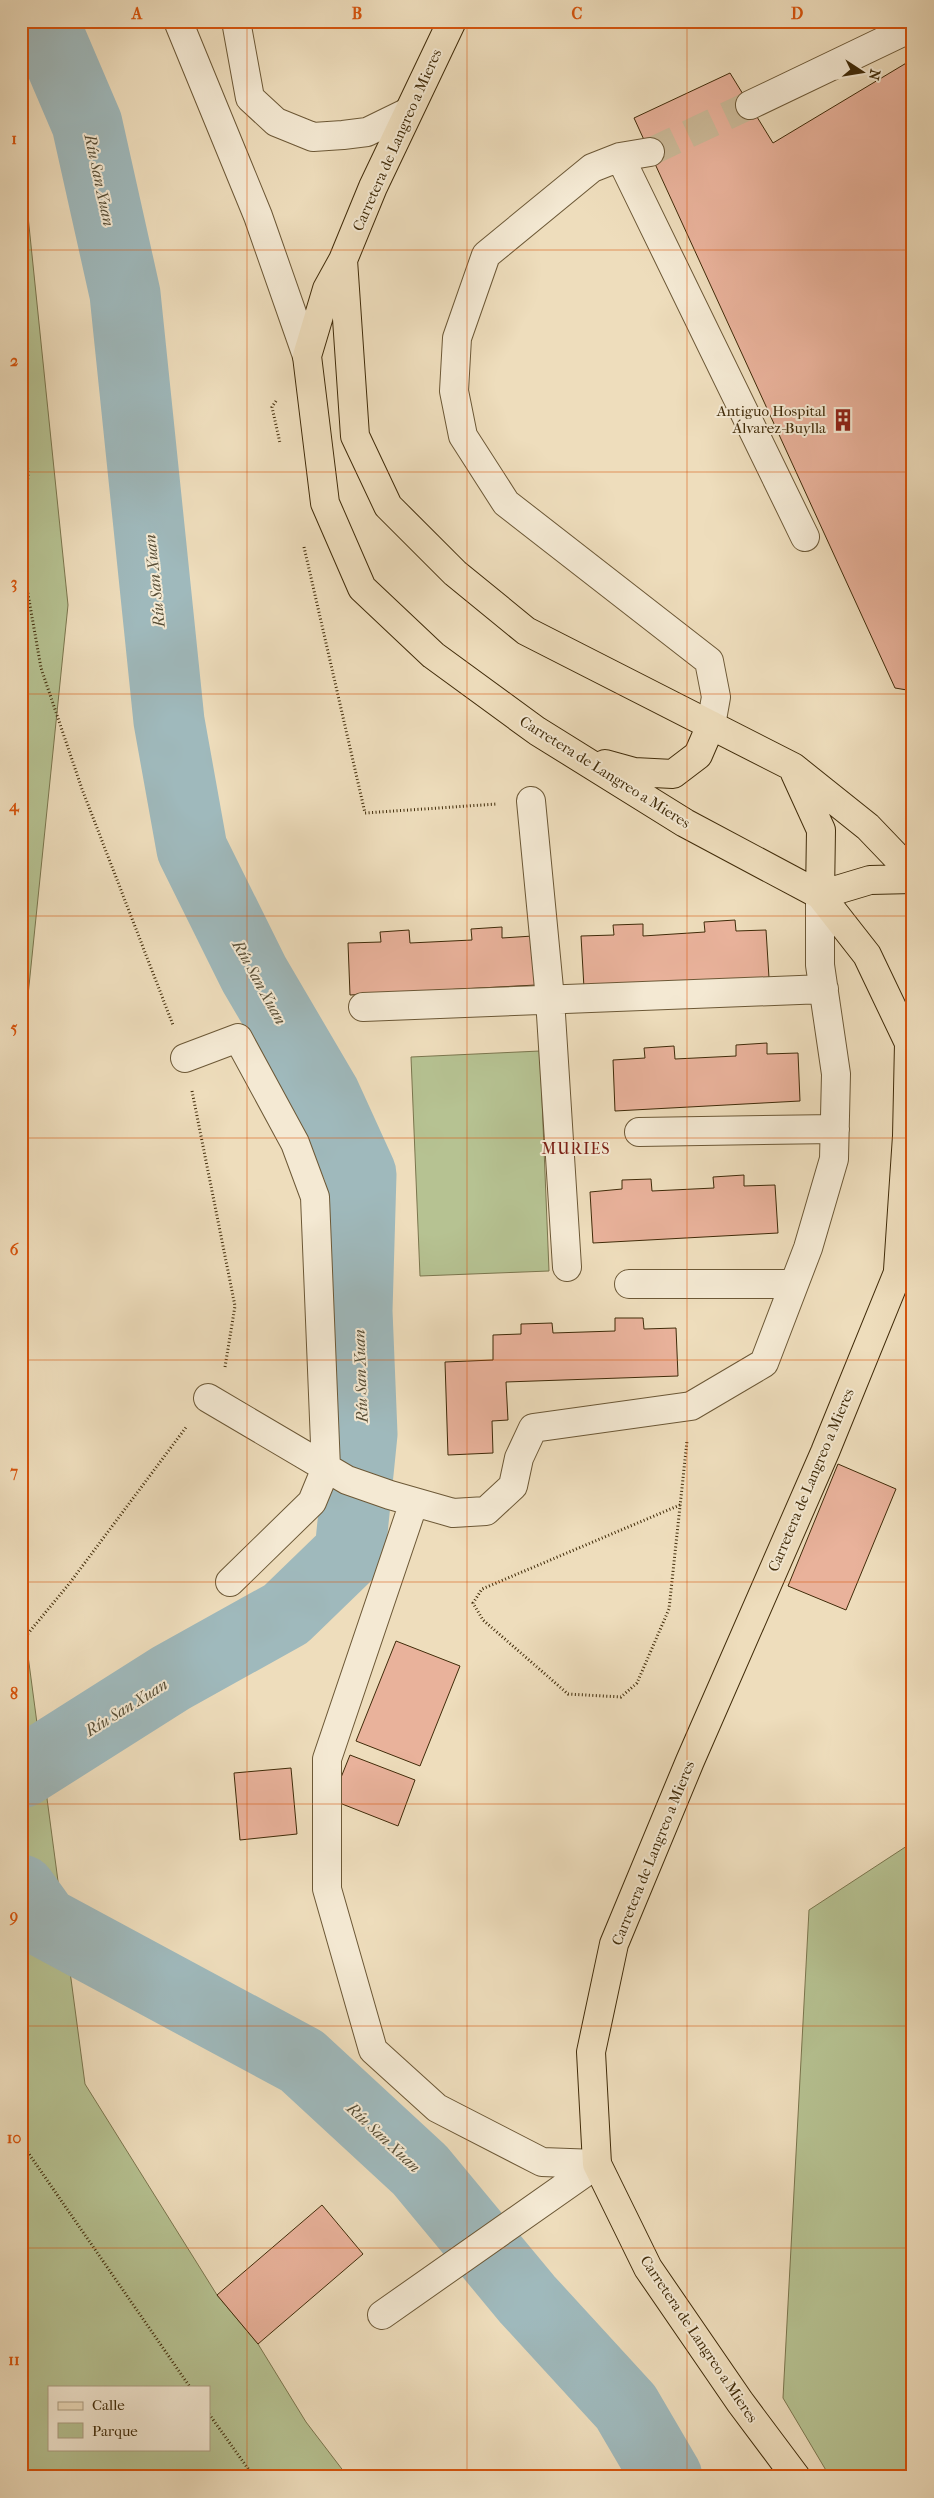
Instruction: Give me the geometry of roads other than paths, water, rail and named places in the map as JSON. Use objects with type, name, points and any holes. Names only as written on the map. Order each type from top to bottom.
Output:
[{"type":"main road","name":"Carretera de Langreo a Mieres","points":[[452,21],[373,187],[343,260],[327,289],[308,356],[325,503],[362,588],[433,655],[537,731],[575,755],[685,823],[820,895],[867,955],[909,1043],[907,1136],[898,1270]]},
{"type":"main road","name":"Carretera de Langreo a Mieres","points":[[343,260],[355,436],[388,506],[455,573],[526,631],[793,767],[868,828],[913,874]]},
{"type":"main road","points":[[575,755],[634,772],[673,774],[698,755],[711,725]]},
{"type":"main road","points":[[793,767],[821,830],[820,895],[870,880],[913,878]]},
{"type":"main road","name":"Carretera de Langreo a Mieres","points":[[796,2477],[740,2402],[648,2268],[597,2164],[591,2052],[614,1944],[694,1752],[824,1452],[898,1270],[913,1238]]},
{"type":"street","points":[[178,21],[258,216],[308,356]]},
{"type":"street","points":[[236,21],[250,98],[276,122],[313,137],[343,135],[367,132],[408,112]]},
{"type":"street","points":[[750,105],[913,27]]},
{"type":"street","points":[[650,152],[620,157],[592,168],[486,255],[457,338],[454,390],[463,436],[506,503],[709,661],[716,697],[711,725]]},
{"type":"street","points":[[620,157],[805,538]]},
{"type":"street","points":[[531,801],[550,1000],[567,1267]]},
{"type":"street","points":[[208,1398],[336,1474],[402,1499],[453,1513],[486,1511],[513,1486],[519,1458],[532,1428],[692,1406],[764,1363],[808,1248],[834,1159],[836,1074],[820,965],[820,895]]},
{"type":"street","points":[[363,1007],[824,989]]},
{"type":"street","points":[[185,1058],[238,1038],[294,1142],[315,1197],[336,1474],[312,1502],[230,1582]]},
{"type":"street","points":[[639,1132],[835,1129]]},
{"type":"street","points":[[629,1284],[794,1284]]},
{"type":"street","points":[[402,1499],[327,1759],[327,1889],[373,2050],[437,2108],[542,2162],[597,2164]]},
{"type":"street","points":[[382,2315],[597,2164]]},
{"type":"waterway","name":"Ríu San Xuan","points":[[21,1773],[171,1678],[286,1614],[350,1552],[362,1434],[357,1311],[361,1174],[325,1095],[254,974],[192,849],[169,721],[125,294],[87,124],[43,21]]},
{"type":"waterway","name":"Ríu San Xuan","points":[[21,1890],[44,1922],[302,2061],[420,2170],[527,2299],[626,2407],[667,2477]]},
{"type":"tunnel","points":[[650,152],[750,105]]},
{"type":"place","name":"Antiguo Hospital Álvarez-Buylla","points":[[843,420]]},
{"type":"district","name":"MURIES","points":[[576,1148]]}]
